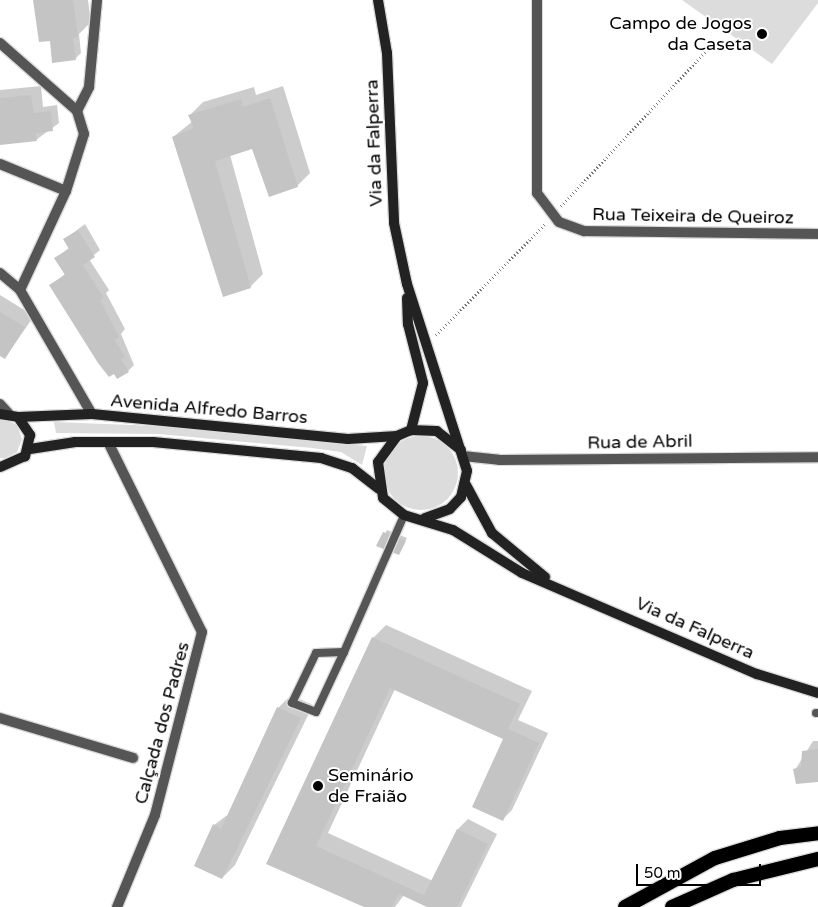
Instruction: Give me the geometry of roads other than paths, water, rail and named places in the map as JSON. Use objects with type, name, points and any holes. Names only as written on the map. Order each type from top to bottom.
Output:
[{"type":"highway","points":[[625,907],[715,858],[780,838],[818,833]]},
{"type":"highway","points":[[672,907],[733,880],[818,859]]},
{"type":"main road","name":"Via da Falperra","points":[[378,0],[387,53],[394,223],[406,284],[462,453],[466,485],[492,533],[560,588]]},
{"type":"main road","name":"Via da Falperra","points":[[406,284],[408,324],[424,383],[411,430]]},
{"type":"main road","name":"Avenida Alfredo Barros","points":[[9,415],[92,414],[348,439],[397,436]]},
{"type":"main road","points":[[9,415],[28,430],[30,449]]},
{"type":"main road","points":[[379,489],[378,462],[397,436],[411,430],[438,431],[462,453]]},
{"type":"main road","points":[[0,467],[15,463],[30,449],[108,442],[153,442],[339,461],[379,489],[391,506],[404,515]]},
{"type":"main road","points":[[424,519],[450,509],[466,485]]},
{"type":"main road","name":"Via da Falperra","points":[[404,515],[424,519],[454,530],[522,572],[757,674],[818,693]]},
{"type":"street","points":[[77,111],[89,87],[97,0]]},
{"type":"street","name":"Rua Teixeira de Queiroz","points":[[537,0],[537,193],[553,216],[584,231],[818,234]]},
{"type":"street","points":[[0,43],[77,111],[84,134],[66,191],[20,290]]},
{"type":"street","points":[[0,164],[66,191]]},
{"type":"street","points":[[0,273],[20,290],[92,414]]},
{"type":"street","points":[[0,404],[9,415]]},
{"type":"street","name":"Calçada dos Padres","points":[[108,442],[202,632],[155,816],[118,907]]},
{"type":"street","name":"Rua de Abril","points":[[462,453],[499,460],[818,457]]},
{"type":"street","points":[[0,718],[133,758]]},
{"type":"lane","points":[[344,652],[316,652],[292,703],[316,712],[344,652],[404,515]]},
{"type":"place","name":"Campo de Jogos da Caseta","points":[[762,34]]},
{"type":"place","name":"Seminário de Fraião","points":[[318,786]]}]
